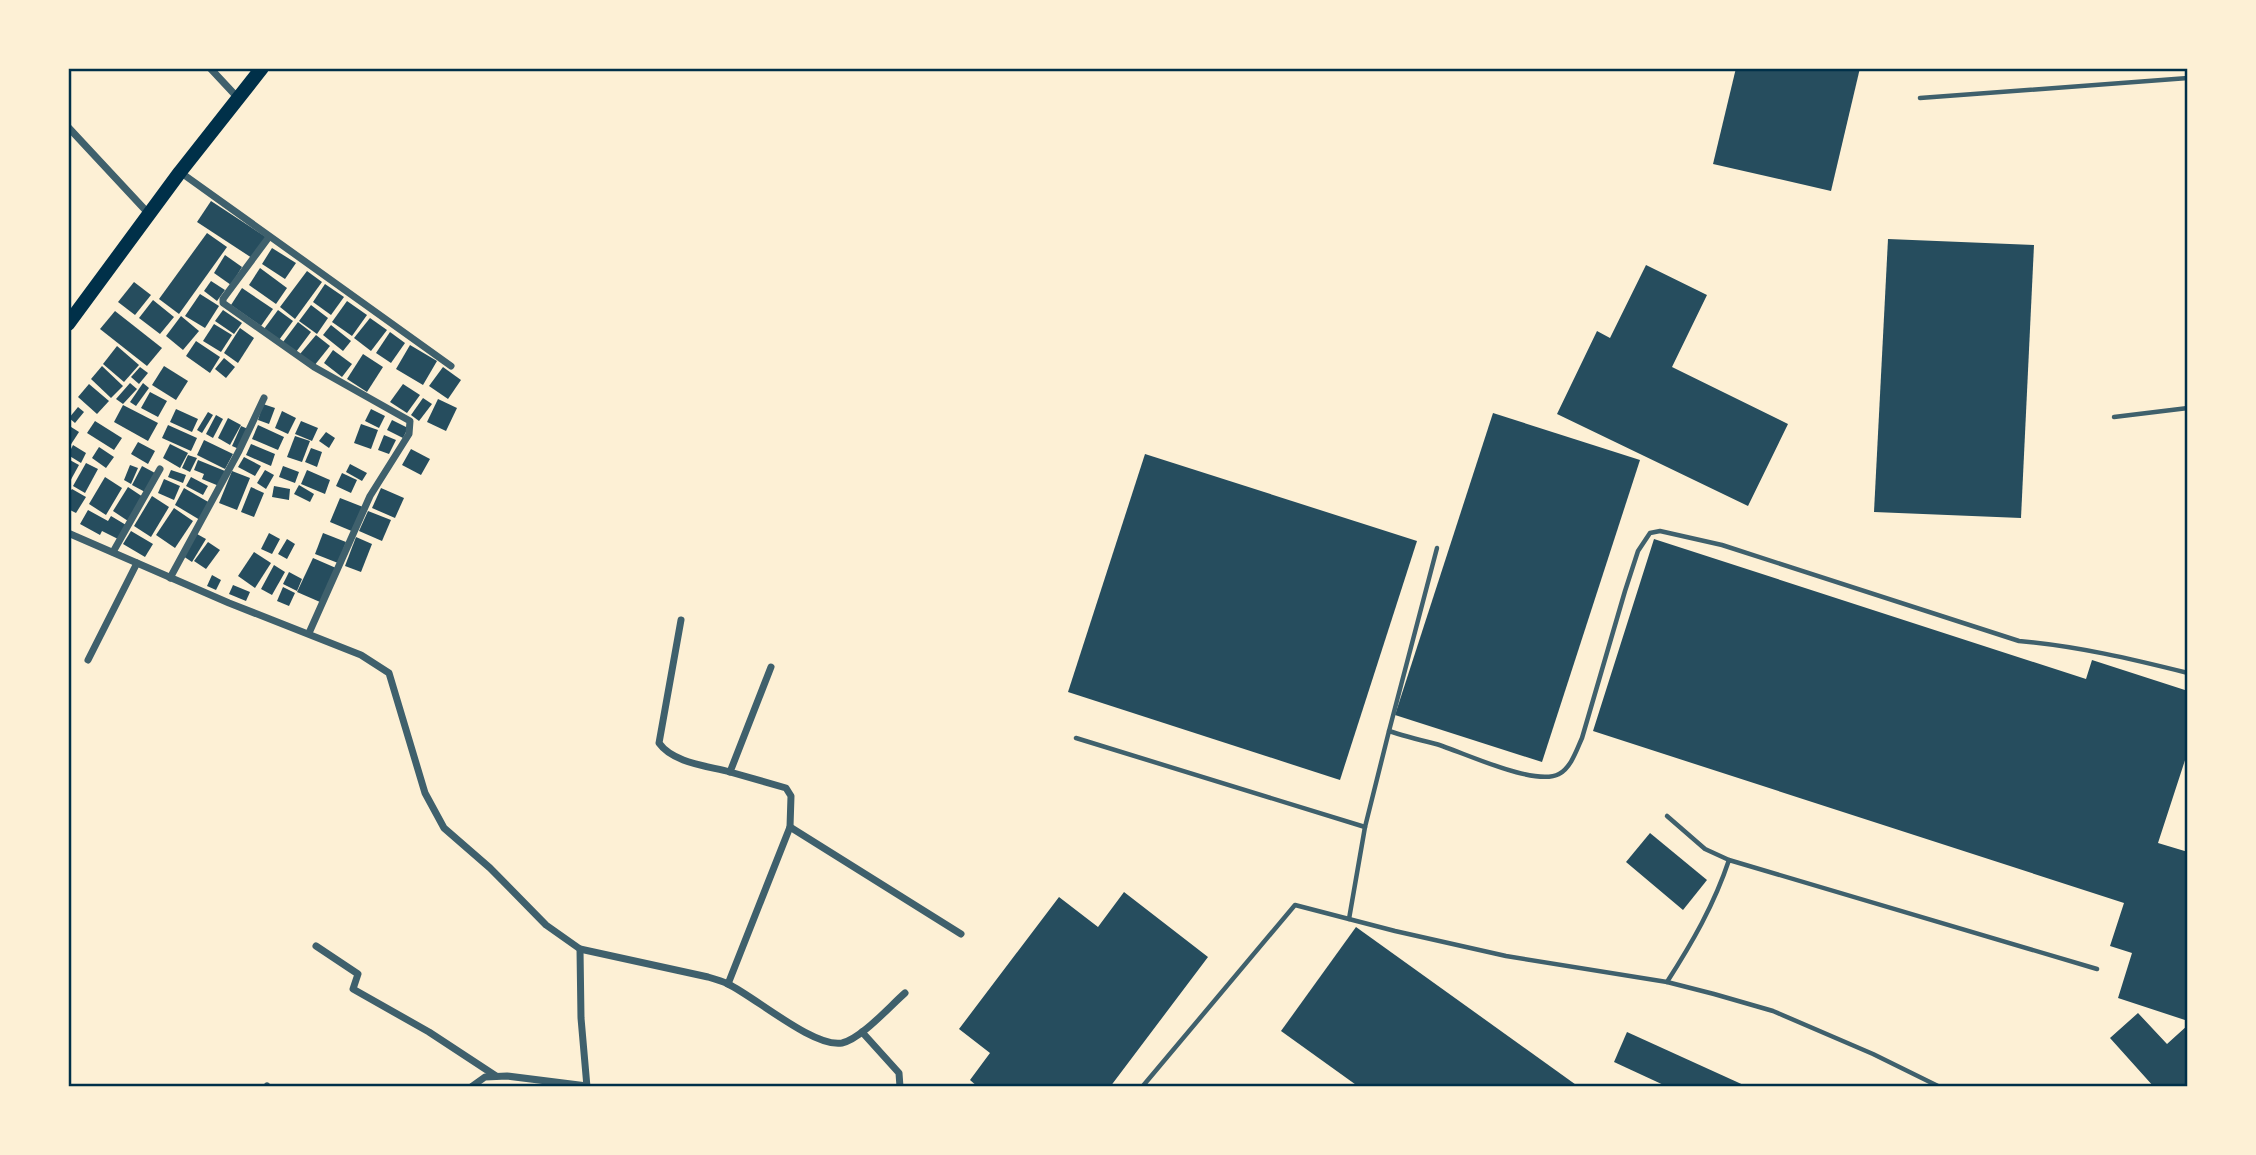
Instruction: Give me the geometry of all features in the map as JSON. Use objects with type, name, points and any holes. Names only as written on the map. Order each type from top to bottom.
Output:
[{"type":"main road","points":[[68,324],[180,172],[262,68]]},
{"type":"street","points":[[210,68],[239,99]]},
{"type":"street","points":[[68,127],[149,215]]},
{"type":"street","points":[[180,172],[451,366]]},
{"type":"street","points":[[269,237],[223,299],[223,303],[314,367],[410,421],[411,427],[370,496],[309,633]]},
{"type":"street","points":[[170,578],[239,451],[264,398]]},
{"type":"street","points":[[113,552],[160,469]]},
{"type":"street","points":[[68,533],[229,603],[361,655],[389,673],[425,793],[444,828],[490,868],[546,925],[580,949],[708,976],[728,984],[804,1032],[825,1041],[842,1043],[862,1032],[905,993]]},
{"type":"street","points":[[88,660],[137,564]]},
{"type":"street","points":[[681,620],[659,743],[665,752],[677,757],[786,788],[792,796],[790,827],[728,984]]},
{"type":"street","points":[[730,772],[771,667]]},
{"type":"street","points":[[790,827],[961,934]]},
{"type":"street","points":[[316,946],[358,974],[353,989],[429,1032],[496,1076]]},
{"type":"street","points":[[471,1087],[485,1077],[496,1076],[587,1086],[581,1018],[580,949]]},
{"type":"street","points":[[862,1032],[899,1073],[900,1087]]},
{"type":"lane","points":[[1920,98],[2188,78]]},
{"type":"lane","points":[[2114,416],[2188,408]]},
{"type":"lane","points":[[1389,732],[1437,744],[1497,766],[1542,778],[1561,774],[1583,738],[1638,551],[1650,533],[1660,531],[1723,545],[2019,641],[2059,644],[2107,653],[2188,673]]},
{"type":"lane","points":[[1349,919],[1364,827],[1437,548]]},
{"type":"lane","points":[[1076,738],[1364,827]]},
{"type":"lane","points":[[1667,816],[1705,849],[1729,860],[2097,969]]},
{"type":"lane","points":[[1667,982],[1694,939],[1718,892],[1729,860]]},
{"type":"lane","points":[[1142,1087],[1295,905],[1395,932],[1506,956],[1667,982],[1773,1011],[1873,1054],[1940,1087]]},
{"type":"building","points":[[1736,68],[1860,68],[1831,191],[1713,164]]},
{"type":"building","points":[[211,201],[266,237],[252,258],[197,222]]},
{"type":"building","points":[[207,233],[227,247],[179,314],[159,299]]},
{"type":"building","points":[[1888,239],[2034,245],[2021,518],[1874,512]]},
{"type":"building","points":[[272,248],[296,263],[285,279],[262,264]]},
{"type":"building","points":[[225,255],[242,267],[231,285],[214,273]]},
{"type":"building","points":[[1646,265],[1707,295],[1672,367],[1788,424],[1748,506],[1557,414],[1597,331],[1610,338]]},
{"type":"building","points":[[260,268],[287,288],[276,304],[249,285]]},
{"type":"building","points":[[307,271],[322,282],[295,319],[280,307]]},
{"type":"building","points":[[211,281],[225,290],[217,301],[204,291]]},
{"type":"building","points":[[134,282],[151,295],[135,315],[118,302]]},
{"type":"building","points":[[325,284],[344,297],[331,315],[313,302]]},
{"type":"building","points":[[242,288],[273,309],[261,326],[231,305]]},
{"type":"building","points":[[200,294],[219,306],[205,328],[185,316]]},
{"type":"building","points":[[153,300],[174,317],[160,334],[139,318]]},
{"type":"building","points":[[347,301],[367,315],[352,336],[332,322]]},
{"type":"building","points":[[311,305],[328,318],[317,334],[299,321]]},
{"type":"building","points":[[223,310],[242,323],[234,334],[215,321]]},
{"type":"building","points":[[278,310],[293,321],[279,340],[264,329]]},
{"type":"building","points":[[115,311],[162,348],[147,366],[100,329]]},
{"type":"building","points":[[181,316],[199,331],[183,350],[166,336]]},
{"type":"building","points":[[370,318],[387,330],[371,351],[354,338]]},
{"type":"building","points":[[298,322],[311,332],[296,352],[283,342]]},
{"type":"building","points":[[214,324],[232,335],[221,352],[203,341]]},
{"type":"building","points":[[331,325],[351,341],[343,351],[323,335]]},
{"type":"building","points":[[240,328],[254,338],[238,363],[224,353]]},
{"type":"building","points":[[390,332],[405,343],[391,363],[376,353]]},
{"type":"building","points":[[316,335],[330,346],[314,366],[300,354]]},
{"type":"building","points":[[196,341],[220,357],[210,373],[186,356]]},
{"type":"building","points":[[410,345],[437,361],[423,385],[396,369]]},
{"type":"building","points":[[117,346],[139,365],[124,382],[103,364]]},
{"type":"building","points":[[333,350],[352,364],[342,377],[324,363]]},
{"type":"building","points":[[363,354],[383,367],[367,392],[347,379]]},
{"type":"building","points":[[224,358],[235,367],[226,378],[215,369]]},
{"type":"building","points":[[102,366],[123,386],[111,398],[91,379]]},
{"type":"building","points":[[164,366],[188,381],[176,400],[152,385]]},
{"type":"building","points":[[140,367],[148,373],[139,384],[131,377]]},
{"type":"building","points":[[443,367],[461,380],[448,399],[429,386]]},
{"type":"building","points":[[130,383],[137,389],[123,404],[116,399]]},
{"type":"building","points":[[143,383],[149,388],[136,406],[130,402]]},
{"type":"building","points":[[89,384],[109,401],[97,414],[78,397]]},
{"type":"building","points":[[403,384],[420,395],[407,413],[390,402]]},
{"type":"building","points":[[150,392],[167,401],[158,417],[141,408]]},
{"type":"building","points":[[423,398],[432,404],[419,421],[411,415]]},
{"type":"building","points":[[438,399],[457,408],[446,431],[427,422]]},
{"type":"building","points":[[263,404],[275,408],[269,424],[258,420]]},
{"type":"building","points":[[123,405],[158,423],[148,441],[114,422]]},
{"type":"building","points":[[78,407],[84,412],[75,423],[69,418]]},
{"type":"building","points":[[176,409],[198,419],[192,432],[170,422]]},
{"type":"building","points":[[371,409],[385,416],[379,428],[365,421]]},
{"type":"building","points":[[282,411],[296,418],[288,434],[275,428]]},
{"type":"building","points":[[208,412],[213,415],[202,433],[197,430]]},
{"type":"building","points":[[1493,413],[1640,460],[1542,762],[1395,715]]},
{"type":"building","points":[[216,415],[223,419],[213,438],[206,434]]},
{"type":"building","points":[[228,418],[241,425],[230,445],[218,438]]},
{"type":"building","points":[[392,420],[408,428],[403,438],[387,430]]},
{"type":"building","points":[[95,421],[122,438],[114,450],[87,433]]},
{"type":"building","points":[[301,421],[318,428],[312,441],[295,434]]},
{"type":"building","points":[[361,424],[378,430],[371,449],[354,443]]},
{"type":"building","points":[[68,425],[79,432],[68,449]]},
{"type":"building","points":[[168,425],[197,438],[191,451],[162,438]]},
{"type":"building","points":[[258,425],[284,437],[278,450],[252,439]]},
{"type":"building","points":[[241,426],[248,429],[239,449],[232,446]]},
{"type":"building","points":[[326,432],[335,438],[329,448],[319,441]]},
{"type":"building","points":[[384,435],[396,440],[389,454],[378,450]]},
{"type":"building","points":[[295,436],[310,441],[302,462],[287,457]]},
{"type":"building","points":[[204,440],[233,454],[225,469],[197,455]]},
{"type":"building","points":[[138,442],[155,451],[148,464],[131,454]]},
{"type":"building","points":[[170,444],[188,453],[180,468],[163,458]]},
{"type":"building","points":[[251,444],[275,454],[271,466],[246,455]]},
{"type":"building","points":[[73,445],[86,453],[81,463],[68,455]]},
{"type":"building","points":[[99,447],[114,457],[106,468],[92,458]]},
{"type":"building","points":[[311,448],[322,452],[317,467],[305,462]]},
{"type":"building","points":[[411,449],[430,459],[421,475],[402,465]]},
{"type":"building","points":[[1145,454],[1417,541],[1340,780],[1068,692]]},
{"type":"building","points":[[188,455],[197,458],[190,472],[182,468]]},
{"type":"building","points":[[244,457],[261,466],[255,476],[238,467]]},
{"type":"building","points":[[68,459],[79,465],[68,485]]},
{"type":"building","points":[[198,460],[225,471],[219,486],[202,479],[204,474],[194,470]]},
{"type":"building","points":[[86,463],[98,469],[85,493],[73,486]]},
{"type":"building","points":[[350,464],[367,473],[362,481],[346,472]]},
{"type":"building","points":[[130,465],[138,468],[131,484],[124,480]]},
{"type":"building","points":[[142,466],[155,473],[145,492],[132,485]]},
{"type":"building","points":[[283,466],[299,472],[295,483],[279,477]]},
{"type":"building","points":[[171,470],[186,475],[183,483],[168,477]]},
{"type":"building","points":[[265,470],[274,475],[266,489],[257,483]]},
{"type":"building","points":[[307,470],[330,480],[325,494],[301,484]]},
{"type":"building","points":[[232,471],[250,478],[237,510],[219,503]]},
{"type":"building","points":[[342,473],[357,480],[351,493],[336,486]]},
{"type":"building","points":[[105,477],[122,488],[106,515],[89,504]]},
{"type":"building","points":[[191,477],[208,486],[203,495],[186,486]]},
{"type":"building","points":[[164,479],[180,486],[174,500],[158,493]]},
{"type":"building","points":[[299,485],[314,494],[310,502],[294,494]]},
{"type":"building","points":[[274,486],[290,489],[289,500],[272,497]]},
{"type":"building","points":[[128,487],[143,497],[128,521],[113,511]]},
{"type":"building","points":[[251,487],[264,493],[254,517],[241,512]]},
{"type":"building","points":[[184,488],[210,503],[200,520],[175,505]]},
{"type":"building","points":[[381,488],[404,498],[395,518],[372,508]]},
{"type":"building","points":[[72,489],[86,497],[76,513],[68,509],[68,494]]},
{"type":"building","points":[[152,496],[169,507],[151,537],[134,526]]},
{"type":"building","points":[[340,498],[363,507],[354,532],[330,522]]},
{"type":"building","points":[[174,508],[193,521],[175,548],[156,535]]},
{"type":"building","points":[[88,510],[108,521],[111,516],[126,525],[118,539],[102,531],[100,535],[80,524]]},
{"type":"building","points":[[368,511],[391,520],[382,541],[359,531]]},
{"type":"building","points":[[131,531],[153,544],[145,557],[123,544]]},
{"type":"building","points":[[269,533],[280,539],[272,554],[261,549]]},
{"type":"building","points":[[323,533],[346,542],[338,563],[315,554]]},
{"type":"building","points":[[197,534],[206,539],[192,562],[183,556]]},
{"type":"building","points":[[356,537],[372,544],[361,572],[345,566]]},
{"type":"building","points":[[287,539],[295,544],[287,559],[278,554]]},
{"type":"building","points":[[1654,539],[2086,679],[2092,660],[2188,691],[2188,751],[2158,843],[2188,852],[2188,1021],[2118,998],[2132,953],[2110,946],[2124,903],[1593,731]]},
{"type":"building","points":[[208,542],[220,550],[206,569],[194,561]]},
{"type":"building","points":[[254,552],[271,563],[255,588],[238,576]]},
{"type":"building","points":[[313,558],[336,568],[320,602],[297,592]]},
{"type":"building","points":[[274,565],[285,572],[272,595],[261,589]]},
{"type":"building","points":[[289,572],[302,579],[297,591],[283,584]]},
{"type":"building","points":[[212,575],[221,580],[216,590],[207,586]]},
{"type":"building","points":[[233,585],[250,592],[246,601],[229,594]]},
{"type":"building","points":[[283,587],[295,593],[289,606],[277,601]]},
{"type":"building","points":[[1650,833],[1707,880],[1683,910],[1626,862]]},
{"type":"building","points":[[1124,892],[1208,957],[1110,1087],[978,1087],[970,1080],[990,1053],[959,1029],[1059,897],[1098,927]]},
{"type":"building","points":[[1356,927],[1579,1087],[1359,1087],[1281,1031]]},
{"type":"building","points":[[2138,1013],[2167,1044],[2188,1025],[2188,1087],[2154,1087],[2110,1038]]},
{"type":"building","points":[[1627,1032],[1748,1087],[1668,1087],[1614,1062]]}]
